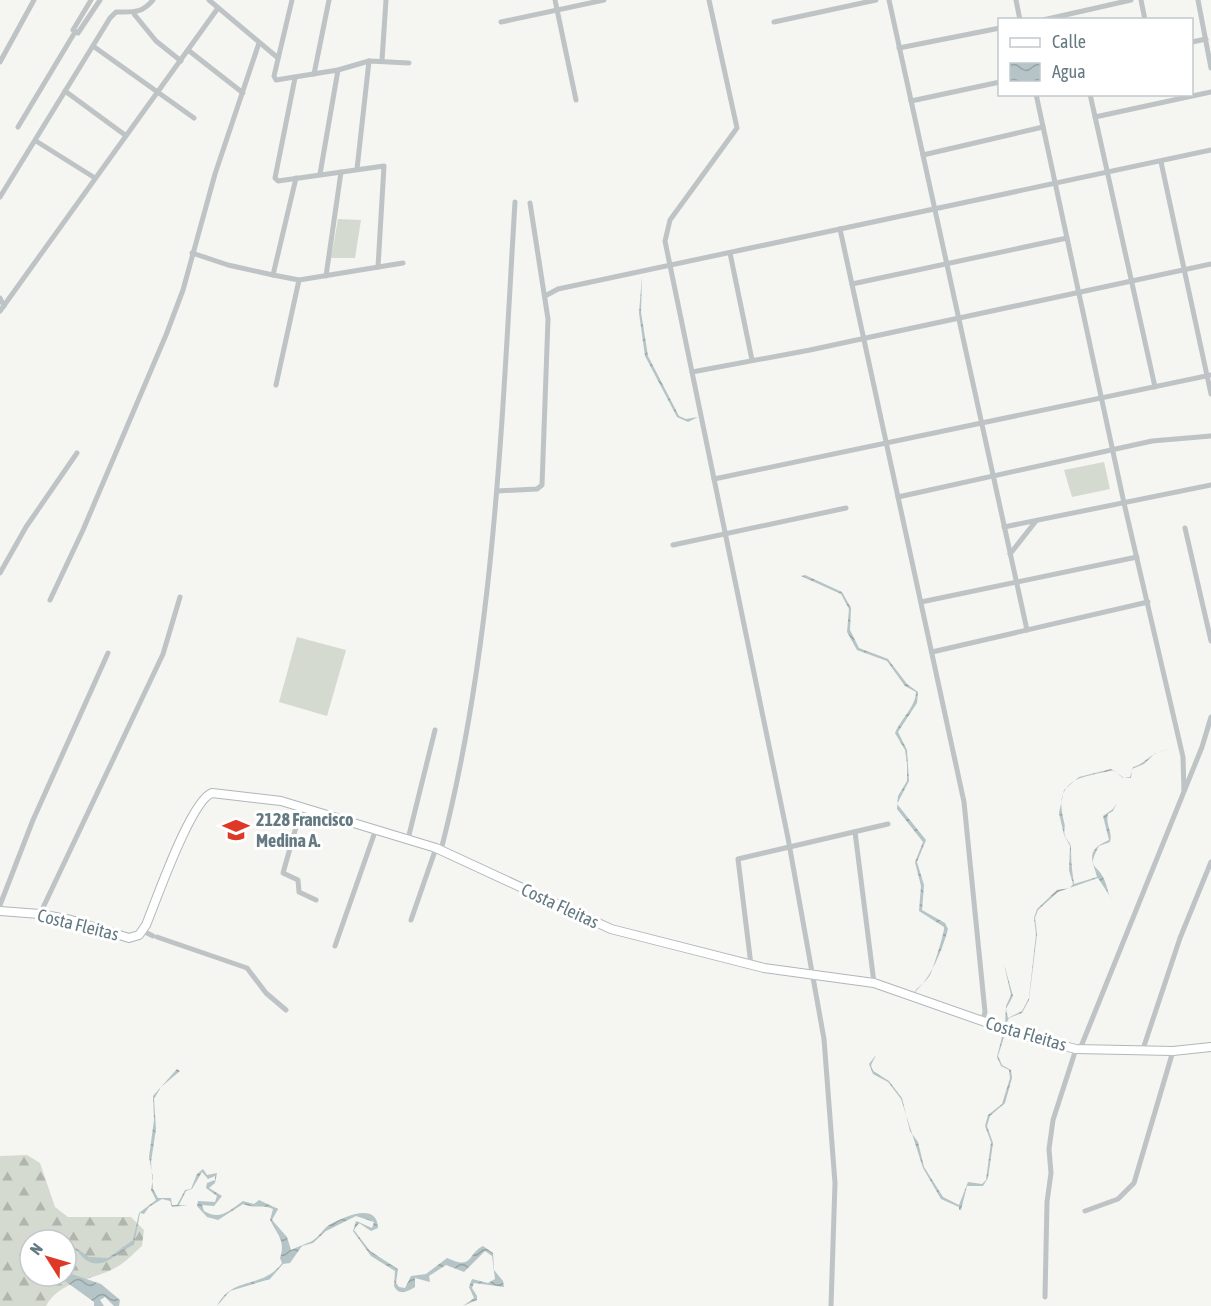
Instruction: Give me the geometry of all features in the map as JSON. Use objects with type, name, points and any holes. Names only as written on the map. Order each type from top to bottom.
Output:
[{"type":"main road","name":"Costa Fleitas","points":[[0,911],[40,914],[71,920],[129,938],[143,932],[181,842],[204,797],[220,793],[302,806],[438,849],[600,925],[751,965],[873,983],[982,1022],[1078,1049],[1142,1052],[1211,1047]]},
{"type":"street","points":[[0,62],[34,0]]},
{"type":"street","points":[[18,127],[75,32],[73,30],[91,0]]},
{"type":"street","points":[[75,32],[78,33],[100,0]]},
{"type":"street","points":[[0,197],[113,15],[120,12],[134,14],[153,0]]},
{"type":"street","points":[[292,0],[274,78],[295,78],[338,70],[369,61],[409,63]]},
{"type":"street","points":[[314,74],[329,0]]},
{"type":"street","points":[[382,60],[386,0]]},
{"type":"street","points":[[555,0],[576,100]]},
{"type":"street","points":[[501,22],[604,0]]},
{"type":"street","points":[[709,0],[737,128],[670,220],[664,241],[790,847],[828,1061],[834,1145],[831,1306]]},
{"type":"street","points":[[774,22],[876,0]]},
{"type":"street","points":[[889,0],[1027,630]]},
{"type":"street","points":[[1016,0],[1020,18]]},
{"type":"street","points":[[1051,18],[1131,0]]},
{"type":"street","points":[[1141,0],[1145,18]]},
{"type":"street","points":[[1198,0],[1211,68]]},
{"type":"street","points":[[2,309],[188,50],[214,3],[278,58]]},
{"type":"street","points":[[134,14],[156,41],[180,61]]},
{"type":"street","points":[[899,48],[998,28]]},
{"type":"street","points":[[1193,42],[1206,39]]},
{"type":"street","points":[[50,600],[83,530],[166,335],[215,174],[259,43]]},
{"type":"street","points":[[93,46],[194,118]]},
{"type":"street","points":[[188,50],[243,93]]},
{"type":"street","points":[[357,169],[369,61]]},
{"type":"street","points":[[320,174],[338,70]]},
{"type":"street","points":[[295,78],[275,178],[278,181],[384,166],[378,267]]},
{"type":"street","points":[[911,101],[998,82]]},
{"type":"street","points":[[65,91],[125,135]]},
{"type":"street","points":[[1193,96],[1211,92]]},
{"type":"street","points":[[1036,96],[1124,503],[1183,757],[1184,791]]},
{"type":"street","points":[[1090,96],[1155,387]]},
{"type":"street","points":[[1095,117],[1192,96]]},
{"type":"street","points":[[923,155],[1043,127]]},
{"type":"street","points":[[36,141],[95,178]]},
{"type":"street","points":[[545,296],[558,289],[1211,150]]},
{"type":"street","points":[[1161,162],[1211,393]]},
{"type":"street","points":[[326,276],[341,172]]},
{"type":"street","points":[[273,275],[296,178]]},
{"type":"street","points":[[411,920],[438,849],[466,737],[497,491],[515,202]]},
{"type":"street","points":[[497,491],[537,489],[542,485],[548,322],[530,203]]},
{"type":"street","points":[[840,229],[964,802],[985,1012],[982,1022]]},
{"type":"street","points":[[852,284],[1067,238]]},
{"type":"street","points":[[192,253],[228,265],[299,280],[403,263]]},
{"type":"street","points":[[730,253],[752,360]]},
{"type":"street","points":[[692,372],[1211,264]]},
{"type":"street","points":[[276,385],[299,280]]},
{"type":"street","points":[[0,298],[2,309]]},
{"type":"street","points":[[714,479],[1209,376]]},
{"type":"street","points":[[898,497],[1152,441],[1211,436]]},
{"type":"street","points":[[0,573],[26,527],[77,453]]},
{"type":"street","points":[[1004,527],[1211,485]]},
{"type":"street","points":[[673,545],[846,508]]},
{"type":"street","points":[[1010,554],[1036,521]]},
{"type":"street","points":[[1185,528],[1211,641]]},
{"type":"street","points":[[921,602],[1137,557]]},
{"type":"street","points":[[40,914],[163,654],[180,597]]},
{"type":"street","points":[[932,652],[1148,602]]},
{"type":"street","points":[[0,906],[33,820],[108,653]]},
{"type":"street","points":[[1045,1297],[1047,1203],[1051,1173],[1049,1149],[1053,1119],[1078,1049],[1202,747],[1211,717]]},
{"type":"street","points":[[408,839],[435,730]]},
{"type":"street","points":[[302,806],[283,873],[298,880],[299,892],[316,900]]},
{"type":"street","points":[[751,965],[738,859],[888,824]]},
{"type":"street","points":[[335,946],[376,829]]},
{"type":"street","points":[[855,832],[873,983]]},
{"type":"street","points":[[1142,1052],[1180,938],[1211,862]]},
{"type":"street","points":[[143,932],[243,966],[286,1010]]},
{"type":"street","points":[[1085,1211],[1119,1199],[1134,1183],[1173,1051]]},
{"type":"green space","points":[[338,219],[361,220],[355,258],[331,258]]},
{"type":"green space","points":[[1104,462],[1110,489],[1072,497],[1064,470]]},
{"type":"green space","points":[[297,637],[346,650],[327,716],[279,702]]},
{"type":"green space","points":[[27,1155],[40,1163],[55,1207],[68,1217],[131,1217],[144,1230],[142,1246],[126,1261],[111,1270],[78,1282],[78,1228],[18,1228],[18,1288],[65,1288],[46,1306],[0,1306],[0,1156]]},
{"type":"water","points":[[642,276],[641,312],[648,356],[679,416],[686,419],[698,417],[688,422],[677,417],[645,356],[639,313]]},
{"type":"water","points":[[805,575],[842,592],[851,608],[850,630],[859,648],[888,659],[907,684],[918,692],[917,703],[898,732],[907,750],[909,781],[897,803],[898,796],[907,781],[907,764],[905,750],[895,733],[914,702],[916,692],[905,686],[887,661],[857,650],[847,632],[849,609],[841,594],[801,576]]},
{"type":"water","points":[[1153,755],[1144,764],[1132,769],[1133,767]]},
{"type":"water","points":[[1113,770],[1085,777],[1075,781],[1079,777]]},
{"type":"water","points":[[1061,802],[1064,834],[1071,846],[1074,884],[1097,877],[1092,861],[1093,852],[1096,848],[1101,844],[1109,840],[1103,816],[1117,803],[1113,811],[1108,814],[1110,842],[1099,846],[1093,859],[1094,866],[1104,879],[1110,896],[1098,878],[1070,888],[1073,884],[1069,870],[1070,846],[1064,835],[1059,813]]},
{"type":"water","points":[[897,804],[926,840],[917,862],[924,885],[922,910],[945,923],[948,929],[933,968],[944,927],[919,911],[921,886],[915,862],[923,842],[897,809]]},
{"type":"water","points":[[1069,888],[1058,892],[1038,910],[1035,918],[1037,934],[1029,1000],[1022,1013],[1009,1018],[1005,1026],[1006,1006],[1011,995],[1004,964],[1013,996],[1006,1009],[1008,1018],[1022,1011],[1029,998],[1036,934],[1034,918],[1037,909],[1057,890]]},
{"type":"water","points":[[1003,1033],[1005,1034],[998,1056],[1002,1065],[1011,1070],[1012,1078],[1005,1103],[990,1116],[987,1126],[993,1143],[988,1178],[983,1186],[967,1186],[961,1210],[941,1199],[923,1168],[912,1134],[918,1142],[924,1167],[943,1197],[959,1205],[968,1182],[982,1184],[986,1180],[991,1142],[985,1126],[988,1115],[1002,1104],[1010,1078],[1009,1070],[1001,1066],[997,1057]]},
{"type":"water","points":[[876,1055],[871,1065],[873,1071],[889,1081],[902,1098],[906,1115],[901,1099],[888,1082],[873,1074],[869,1064]]},
{"type":"water","points":[[177,1069],[180,1071],[161,1087]]},
{"type":"water","points":[[161,1087],[154,1099],[156,1129],[151,1162],[152,1171],[149,1157],[154,1120],[153,1096]]},
{"type":"water","points":[[203,1169],[207,1175],[217,1173],[215,1183],[209,1188],[222,1196],[214,1206],[202,1205],[204,1211],[220,1215],[243,1201],[254,1204],[259,1200],[278,1209],[272,1220],[287,1237],[291,1250],[312,1241],[329,1225],[350,1216],[365,1213],[372,1215],[378,1228],[371,1231],[359,1223],[354,1230],[370,1251],[398,1269],[396,1283],[399,1287],[405,1288],[411,1276],[426,1274],[447,1258],[466,1262],[483,1246],[493,1253],[494,1270],[503,1281],[504,1287],[474,1283],[472,1288],[477,1300],[463,1306],[474,1298],[469,1287],[472,1279],[488,1283],[495,1279],[492,1256],[485,1251],[464,1272],[446,1265],[429,1276],[430,1282],[415,1278],[415,1287],[406,1292],[398,1291],[394,1286],[395,1271],[371,1256],[353,1231],[356,1221],[372,1228],[374,1222],[356,1216],[326,1231],[313,1243],[302,1246],[290,1263],[283,1264],[270,1279],[230,1291],[217,1306],[224,1296],[231,1290],[266,1277],[274,1271],[282,1263],[280,1258],[282,1247],[280,1238],[270,1220],[273,1209],[243,1204],[218,1220],[207,1217],[197,1206],[198,1201],[215,1202],[217,1196],[206,1188],[207,1183],[215,1180],[215,1176],[208,1179],[202,1172],[192,1189],[186,1191],[179,1205],[188,1205],[172,1207],[170,1201],[162,1199],[149,1207],[144,1214],[140,1213],[134,1245],[111,1259],[99,1263],[86,1260],[78,1252],[78,1249],[89,1257],[108,1258],[133,1240],[139,1213],[156,1200],[151,1190],[152,1181],[158,1198],[171,1198],[172,1205],[177,1205],[185,1190],[191,1189],[197,1174]]},
{"type":"water","points":[[78,1276],[101,1284],[120,1300],[119,1306],[114,1306],[105,1297],[100,1300],[104,1306],[94,1306],[94,1302],[75,1288],[78,1288]]},
{"type":"place","name":"2128 Francisco Medina A.","points":[[236,830]]}]
